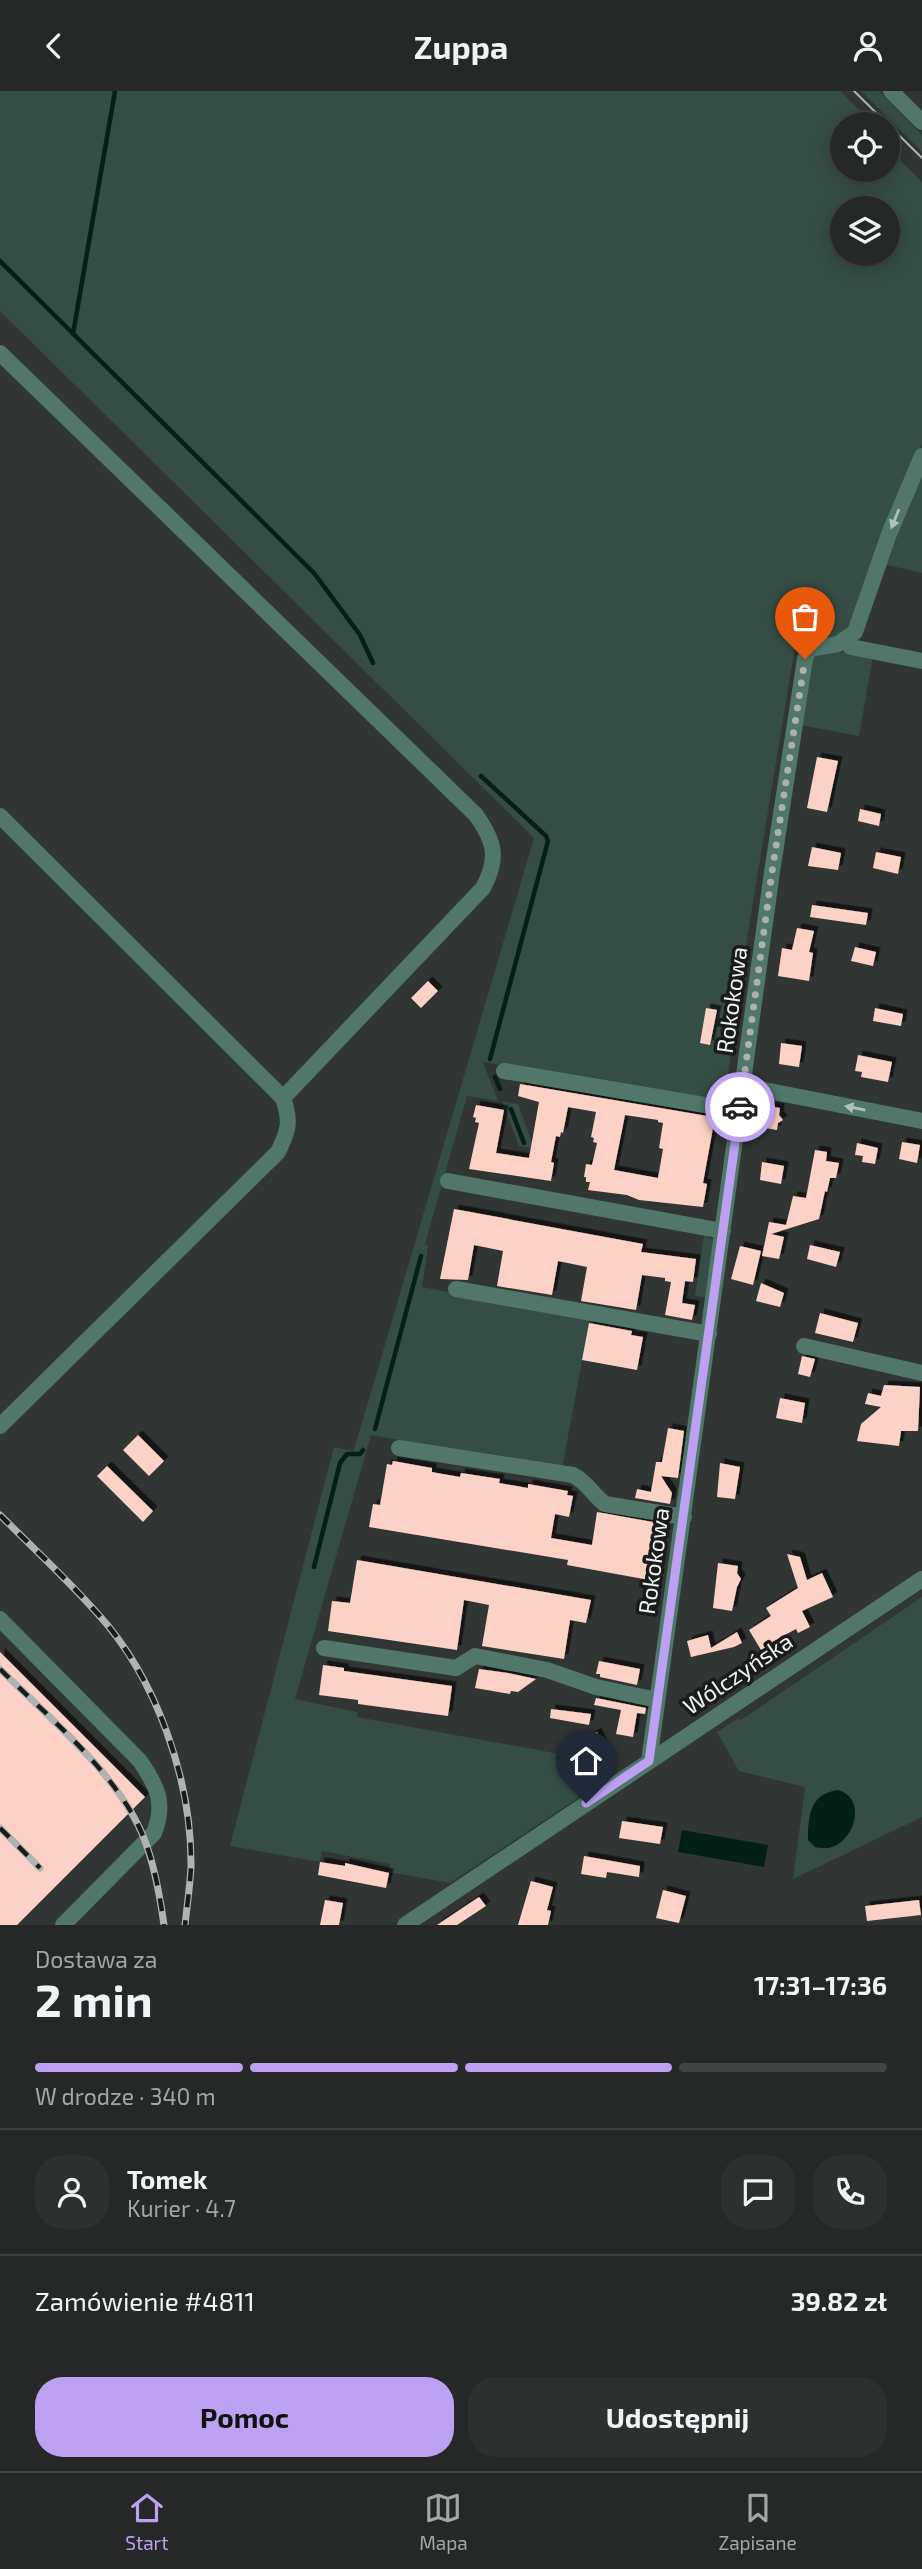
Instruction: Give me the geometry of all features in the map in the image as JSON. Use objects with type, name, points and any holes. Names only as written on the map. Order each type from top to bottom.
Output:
[{"type":"street","points":[[891,91],[922,122]]},
{"type":"street","points":[[0,353],[466,805],[488,832],[494,853],[491,872],[483,888],[283,1098]]},
{"type":"street","points":[[922,456],[889,534],[860,622],[855,632],[845,641],[851,647],[922,661]]},
{"type":"street","name":"Rokokowa","points":[[649,1761],[772,872],[805,659],[809,649],[838,645],[845,641]]},
{"type":"street","points":[[0,816],[283,1098],[289,1116],[287,1135],[278,1152],[0,1426]]},
{"type":"street","points":[[504,1071],[740,1111]]},
{"type":"street","points":[[744,1086],[922,1121]]},
{"type":"street","points":[[448,1181],[723,1231]]},
{"type":"street","points":[[456,1289],[709,1334]]},
{"type":"street","points":[[804,1346],[922,1373]]},
{"type":"street","points":[[399,1448],[573,1475],[582,1479],[597,1499],[605,1504],[684,1517]]},
{"type":"street","name":"Wólczyńska","points":[[405,1925],[922,1579]]},
{"type":"street","points":[[0,1619],[140,1761],[153,1780],[159,1798],[160,1818],[154,1833],[63,1925]]},
{"type":"street","points":[[324,1648],[456,1668],[475,1656],[547,1669],[596,1687],[657,1700]]},
{"type":"shaded area","points":[[0,91],[840,91],[861,112],[830,112],[830,182],[900,182],[900,160],[922,182],[922,444],[880,541],[848,630],[828,642],[797,635],[746,945],[724,1102],[483,1062],[498,1101],[467,1096],[425,1244],[428,1246],[422,1287],[590,1318],[562,1469],[371,1435],[295,1699],[357,1712],[357,1717],[582,1758],[596,1786],[450,1883],[389,1872],[390,1864],[322,1851],[320,1862],[230,1846],[334,1447],[353,1451],[359,1433],[534,838],[0,311]]},
{"type":"shaded area","points":[[861,91],[879,91],[900,112],[882,112]]},
{"type":"shaded area","points":[[900,112],[922,135],[922,152],[900,130]]},
{"type":"shaded area","points":[[922,466],[922,573],[883,564]]},
{"type":"shaded area","points":[[834,650],[873,656],[859,736],[800,725],[810,660]]},
{"type":"shaded area","points":[[502,1101],[518,1104],[534,1148],[519,1146]]},
{"type":"shaded area","points":[[704,1235],[716,1241],[709,1299],[695,1296]]},
{"type":"shaded area","points":[[922,1597],[922,1817],[793,1879],[805,1787],[739,1771],[717,1732],[737,1719],[741,1720]]},
{"type":"shaded area","points":[[838,1790],[853,1801],[855,1819],[852,1828],[840,1843],[828,1848],[815,1847],[808,1840],[812,1807],[822,1796]]},
{"type":"shaded area","points":[[682,1830],[768,1845],[764,1867],[678,1852]]},
{"type":"building","points":[[817,757],[838,761],[827,812],[807,808]]},
{"type":"building","points":[[860,809],[881,814],[879,826],[858,821]]},
{"type":"building","points":[[812,847],[841,853],[838,870],[808,866]]},
{"type":"building","points":[[876,852],[901,857],[898,874],[873,868]]},
{"type":"building","points":[[812,905],[868,913],[866,925],[810,917]]},
{"type":"building","points":[[797,928],[814,931],[809,952],[813,953],[809,981],[778,976],[782,948],[792,950]]},
{"type":"building","points":[[855,947],[876,952],[873,966],[851,961]]},
{"type":"building","points":[[428,981],[438,991],[421,1008],[411,998]]},
{"type":"building","points":[[706,1008],[717,1010],[710,1045],[700,1043]]},
{"type":"building","points":[[875,1008],[903,1014],[901,1026],[873,1021]]},
{"type":"building","points":[[781,1043],[802,1046],[799,1067],[779,1064]]},
{"type":"building","points":[[858,1055],[892,1062],[888,1082],[861,1077],[862,1072],[855,1071]]},
{"type":"building","points":[[520,1084],[719,1118],[717,1129],[713,1128],[703,1183],[707,1184],[703,1207],[639,1200],[627,1195],[588,1190],[590,1182],[586,1182],[584,1177],[586,1164],[592,1165],[597,1143],[593,1142],[594,1138],[591,1137],[596,1112],[568,1107],[563,1133],[561,1132],[560,1137],[556,1136],[551,1181],[469,1169],[479,1123],[475,1122],[476,1118],[473,1117],[476,1105],[504,1110],[496,1153],[529,1158],[539,1102],[518,1096]],"holes":[[[625,1115],[663,1123],[659,1148],[663,1149],[658,1178],[614,1170]]]},
{"type":"building","points":[[762,1105],[780,1108],[779,1115],[783,1120],[778,1123],[777,1130],[759,1127]]},
{"type":"building","points":[[902,1142],[920,1145],[917,1163],[899,1159]]},
{"type":"building","points":[[857,1143],[878,1148],[875,1164],[862,1162],[863,1156],[855,1155]]},
{"type":"building","points":[[815,1150],[827,1152],[826,1161],[839,1163],[836,1178],[830,1178],[827,1192],[825,1191],[819,1219],[771,1234],[784,1237],[779,1259],[762,1256],[769,1222],[786,1225],[793,1196],[806,1198]]},
{"type":"building","points":[[762,1162],[784,1166],[781,1184],[760,1180]]},
{"type":"building","points":[[454,1209],[643,1244],[641,1252],[696,1259],[693,1282],[685,1281],[682,1303],[695,1305],[692,1320],[665,1315],[671,1282],[665,1281],[665,1278],[642,1275],[636,1310],[581,1301],[587,1267],[558,1261],[552,1295],[497,1286],[503,1251],[474,1245],[468,1280],[440,1279]]},
{"type":"building","points":[[810,1245],[840,1252],[836,1267],[807,1259]]},
{"type":"building","points":[[740,1246],[761,1251],[753,1285],[731,1279]]},
{"type":"building","points":[[761,1283],[784,1293],[780,1307],[756,1301]]},
{"type":"building","points":[[820,1313],[858,1323],[853,1342],[815,1333]]},
{"type":"building","points":[[589,1323],[632,1331],[631,1335],[643,1337],[637,1370],[582,1360]]},
{"type":"building","points":[[802,1356],[815,1359],[810,1377],[798,1374]]},
{"type":"building","points":[[884,1385],[920,1387],[918,1431],[901,1431],[899,1446],[857,1441],[861,1424],[881,1407],[865,1404],[868,1393],[881,1396]]},
{"type":"building","points":[[780,1398],[805,1403],[802,1423],[776,1418]]},
{"type":"building","points":[[668,1428],[684,1431],[678,1478],[661,1476],[672,1493],[670,1504],[635,1498],[637,1489],[651,1492],[656,1462],[662,1462]]},
{"type":"building","points":[[138,1435],[164,1461],[149,1476],[123,1450]]},
{"type":"building","points":[[393,1461],[432,1468],[432,1472],[460,1477],[461,1473],[500,1479],[499,1483],[528,1488],[528,1484],[568,1491],[567,1495],[573,1496],[569,1517],[555,1514],[551,1538],[592,1545],[597,1512],[664,1524],[662,1539],[656,1538],[649,1580],[567,1565],[568,1560],[369,1527],[373,1504],[380,1505],[387,1464],[392,1465]]},
{"type":"building","points":[[720,1463],[740,1467],[735,1499],[717,1497]]},
{"type":"building","points":[[107,1466],[153,1511],[143,1522],[97,1476]]},
{"type":"building","points":[[787,1554],[800,1557],[807,1580],[822,1573],[833,1597],[802,1611],[810,1627],[798,1633],[796,1629],[772,1642],[775,1646],[766,1652],[761,1650],[749,1630],[771,1616],[766,1608],[798,1588]]},
{"type":"building","points":[[357,1560],[591,1600],[586,1623],[570,1620],[564,1659],[482,1646],[489,1605],[464,1600],[457,1650],[328,1631],[332,1601],[350,1603]]},
{"type":"building","points":[[718,1563],[738,1566],[737,1573],[741,1579],[732,1611],[713,1608]]},
{"type":"building","points":[[737,1632],[742,1643],[691,1657],[687,1641],[708,1635],[711,1648]]},
{"type":"building","points":[[0,1652],[145,1797],[17,1925],[0,1925]]},
{"type":"building","points":[[599,1661],[640,1669],[637,1685],[600,1677],[600,1674],[596,1674]]},
{"type":"building","points":[[323,1665],[344,1668],[344,1671],[452,1686],[448,1716],[358,1704],[358,1700],[319,1695]]},
{"type":"building","points":[[479,1669],[536,1679],[518,1692],[511,1691],[510,1694],[475,1688]]},
{"type":"building","points":[[596,1698],[646,1708],[645,1714],[637,1713],[633,1737],[616,1734],[621,1710],[594,1705]]},
{"type":"building","points":[[551,1709],[591,1714],[589,1725],[550,1718]]},
{"type":"building","points":[[597,1732],[605,1750],[600,1753],[611,1772],[601,1778],[599,1775],[595,1778],[573,1746]]},
{"type":"building","points":[[622,1821],[663,1827],[660,1844],[619,1838]]},
{"type":"building","points":[[584,1856],[640,1866],[639,1877],[607,1872],[606,1878],[581,1874]]},
{"type":"building","points":[[320,1862],[345,1866],[345,1863],[389,1873],[386,1888],[318,1875]]},
{"type":"building","points":[[531,1881],[553,1887],[547,1910],[551,1911],[548,1925],[518,1925]]},
{"type":"building","points":[[663,1890],[686,1896],[679,1923],[656,1918]]},
{"type":"building","points":[[479,1897],[486,1906],[457,1925],[437,1925]]},
{"type":"building","points":[[325,1900],[343,1903],[339,1925],[320,1925]]},
{"type":"building","points":[[919,1900],[921,1915],[867,1921],[865,1906]]},
{"type":"waterway","points":[[73,334],[115,91]]},
{"type":"waterway","points":[[0,261],[314,573],[360,635],[373,663]]},
{"type":"waterway","points":[[481,776],[546,836],[548,841],[490,1059]]},
{"type":"waterway","points":[[495,1077],[500,1089]]},
{"type":"waterway","points":[[511,1109],[524,1143]]},
{"type":"waterway","points":[[375,1429],[421,1256]]},
{"type":"waterway","points":[[314,1567],[340,1463],[347,1454],[360,1454],[363,1450]]},
{"type":"tram line","points":[[854,91],[922,158]]},
{"type":"railway","points":[[0,1515],[97,1613],[137,1667],[153,1699],[177,1765],[190,1834],[191,1867],[185,1925]]},
{"type":"railway","points":[[0,1669],[82,1749],[134,1817],[149,1851],[164,1925]]},
{"type":"railway","points":[[0,1828],[40,1868]]},
{"type":"way so far","points":[[740,1107],[805,659]]},
{"type":"route","points":[[586,1803],[649,1761],[740,1107]]}]
